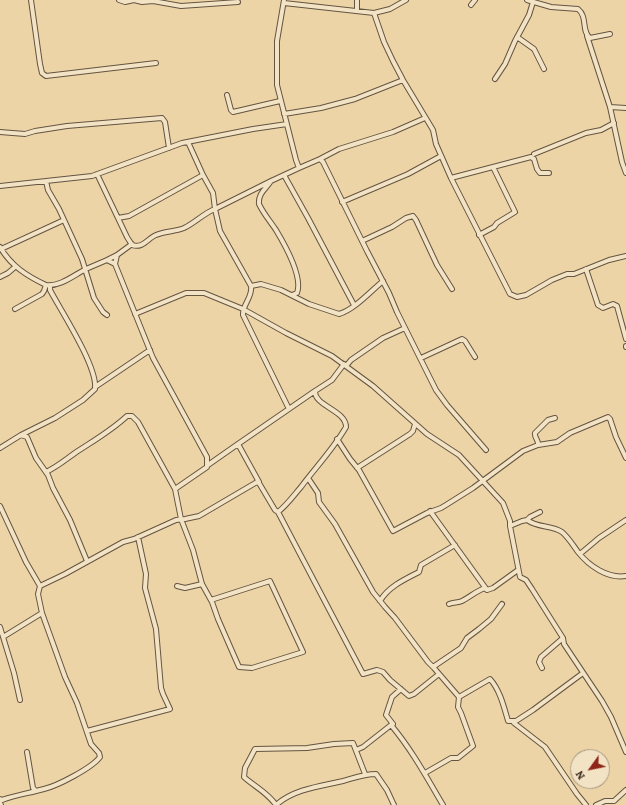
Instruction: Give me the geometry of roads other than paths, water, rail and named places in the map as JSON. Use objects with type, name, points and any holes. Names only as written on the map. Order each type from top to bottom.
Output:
[{"type":"street","points":[[31,0],[33,23],[41,70],[46,76],[156,63]]},
{"type":"street","points":[[119,0],[124,2],[134,0],[142,2],[153,1],[178,5],[238,2]]},
{"type":"street","points":[[177,0],[178,5]]},
{"type":"street","points":[[357,0],[357,11]]},
{"type":"street","points":[[299,168],[277,85],[277,41],[284,2],[374,13],[390,8],[406,0]]},
{"type":"street","points":[[471,5],[475,0]]},
{"type":"street","points":[[527,0],[551,7],[578,9],[582,12],[587,36],[610,107],[622,162],[626,173]]},
{"type":"street","points":[[495,79],[505,64],[529,15],[533,2]]},
{"type":"street","points":[[374,13],[384,42],[403,80],[433,130],[436,144],[451,178],[502,281],[512,296],[517,297],[526,294],[552,280],[609,260],[626,256]]},
{"type":"street","points":[[587,36],[592,38],[610,34]]},
{"type":"street","points":[[517,37],[534,50],[544,69]]},
{"type":"street","points":[[284,114],[321,108],[356,99],[403,80]]},
{"type":"street","points":[[227,94],[231,110],[233,112],[280,101]]},
{"type":"street","points":[[610,107],[626,108]]},
{"type":"street","points":[[0,132],[25,134],[67,126],[162,118],[165,122],[169,148]]},
{"type":"street","points":[[97,174],[133,246],[139,246],[155,235],[169,233],[184,228],[207,213],[271,180],[320,159],[339,149],[392,132],[425,118]]},
{"type":"street","points":[[534,154],[586,133],[601,130],[614,123]]},
{"type":"street","points":[[0,186],[92,176],[188,142],[287,124]]},
{"type":"street","points":[[188,142],[213,193],[220,231],[251,286],[250,295],[243,309],[243,315],[289,409]]},
{"type":"street","points":[[342,202],[408,174],[441,156]]},
{"type":"street","points":[[451,178],[531,157],[534,159],[540,173],[549,173]]},
{"type":"street","points":[[320,159],[383,281],[436,390],[486,450]]},
{"type":"street","points":[[480,235],[494,227],[497,222],[515,212],[493,167]]},
{"type":"street","points":[[118,218],[130,216],[203,175]]},
{"type":"street","points":[[284,175],[354,305]]},
{"type":"street","points":[[271,180],[268,187],[261,194],[259,204],[291,259],[298,282],[297,292],[292,295]]},
{"type":"street","points":[[46,181],[48,190],[64,220],[86,269],[94,298],[103,312],[107,315]]},
{"type":"street","points":[[362,241],[392,227],[406,218],[413,216],[437,265],[452,289]]},
{"type":"street","points":[[64,220],[1,248],[2,254],[15,267],[48,286],[85,355],[93,373],[95,387]]},
{"type":"street","points":[[15,309],[42,294],[48,286],[64,281],[117,255],[132,244]]},
{"type":"street","points":[[117,255],[115,264],[150,350],[172,394],[208,457],[208,465]]},
{"type":"street","points":[[107,260],[115,264]]},
{"type":"street","points":[[0,277],[15,267]]},
{"type":"street","points":[[586,269],[598,306],[602,308],[613,304],[617,306],[626,339]]},
{"type":"street","points":[[251,286],[261,284],[282,290],[309,304],[339,314],[354,305],[383,281]]},
{"type":"street","points":[[135,314],[186,293],[199,292],[212,295],[243,309],[332,356],[373,386],[427,434],[459,455],[503,503],[510,526],[520,577],[526,580],[532,589],[563,638],[564,644],[602,701],[626,752]]},
{"type":"street","points":[[246,303],[249,313]]},
{"type":"street","points":[[175,489],[332,380],[351,360],[383,338],[405,328]]},
{"type":"street","points":[[421,358],[462,339],[465,341],[475,357]]},
{"type":"street","points":[[0,448],[21,434],[55,418],[83,400],[93,392],[95,387],[150,350]]},
{"type":"street","points":[[278,512],[290,501],[345,429],[346,423],[343,418],[318,399],[315,391]]},
{"type":"street","points":[[46,472],[60,465],[75,453],[108,432],[127,416],[130,416],[138,422],[175,489],[181,519],[193,550],[202,584],[211,600],[218,620],[239,667],[252,668],[302,652],[270,581],[211,600]]},
{"type":"street","points":[[337,439],[357,468],[392,531],[395,531],[430,511],[446,505],[519,453],[538,446],[557,442],[570,434],[608,417],[626,458]]},
{"type":"street","points":[[538,446],[539,442],[535,436],[535,433],[548,420],[555,418]]},
{"type":"street","points":[[357,468],[410,434],[413,431],[415,424]]},
{"type":"street","points":[[27,437],[34,429]]},
{"type":"street","points":[[21,434],[27,437],[36,458],[46,472],[70,520],[87,562]]},
{"type":"street","points":[[238,444],[273,507],[278,512],[363,674],[377,670],[383,672],[409,696],[414,694],[439,674]]},
{"type":"street","points":[[308,478],[318,493],[319,502],[335,524],[373,592],[395,618],[421,653],[459,697],[458,707],[473,746],[458,758],[451,758],[425,773]]},
{"type":"street","points":[[40,586],[123,542],[176,520],[199,516],[257,482],[259,483]]},
{"type":"street","points":[[0,506],[26,562],[40,586],[38,594],[42,613],[65,677],[77,703],[91,744],[100,754],[98,760],[80,773],[48,788],[33,790],[1,802]]},
{"type":"street","points":[[430,511],[485,588]]},
{"type":"street","points":[[510,526],[527,520],[540,512]]},
{"type":"street","points":[[527,520],[532,524],[562,532],[580,554],[591,564],[606,574],[626,576]]},
{"type":"street","points":[[580,554],[599,538],[626,520]]},
{"type":"street","points":[[87,731],[170,709],[161,688],[156,629],[145,588],[146,574],[138,537]]},
{"type":"street","points":[[380,601],[383,596],[395,585],[419,572],[421,565],[454,546]]},
{"type":"street","points":[[449,604],[460,602],[479,590],[493,588],[518,570]]},
{"type":"street","points":[[177,586],[185,588],[202,584]]},
{"type":"street","points":[[433,667],[462,648],[467,638],[491,619],[502,604]]},
{"type":"street","points":[[0,644],[4,639],[42,613]]},
{"type":"street","points":[[0,627],[14,673],[20,700]]},
{"type":"street","points":[[542,668],[540,662],[541,657],[563,638]]},
{"type":"street","points":[[459,697],[490,679],[495,684],[508,721],[516,721],[583,673]]},
{"type":"street","points":[[401,690],[392,698],[386,715],[393,724],[391,726],[425,773],[443,805]]},
{"type":"street","points":[[514,721],[514,723],[522,731],[544,747],[586,805]]},
{"type":"street","points":[[356,750],[391,726]]},
{"type":"street","points":[[365,774],[353,743],[307,748],[255,749],[245,768],[244,777],[266,793],[276,805],[286,798],[300,792],[365,774],[376,774],[387,790],[393,805]]},
{"type":"street","points":[[27,752],[33,790]]},
{"type":"street","points":[[596,805],[605,801],[614,801],[626,790]]}]
